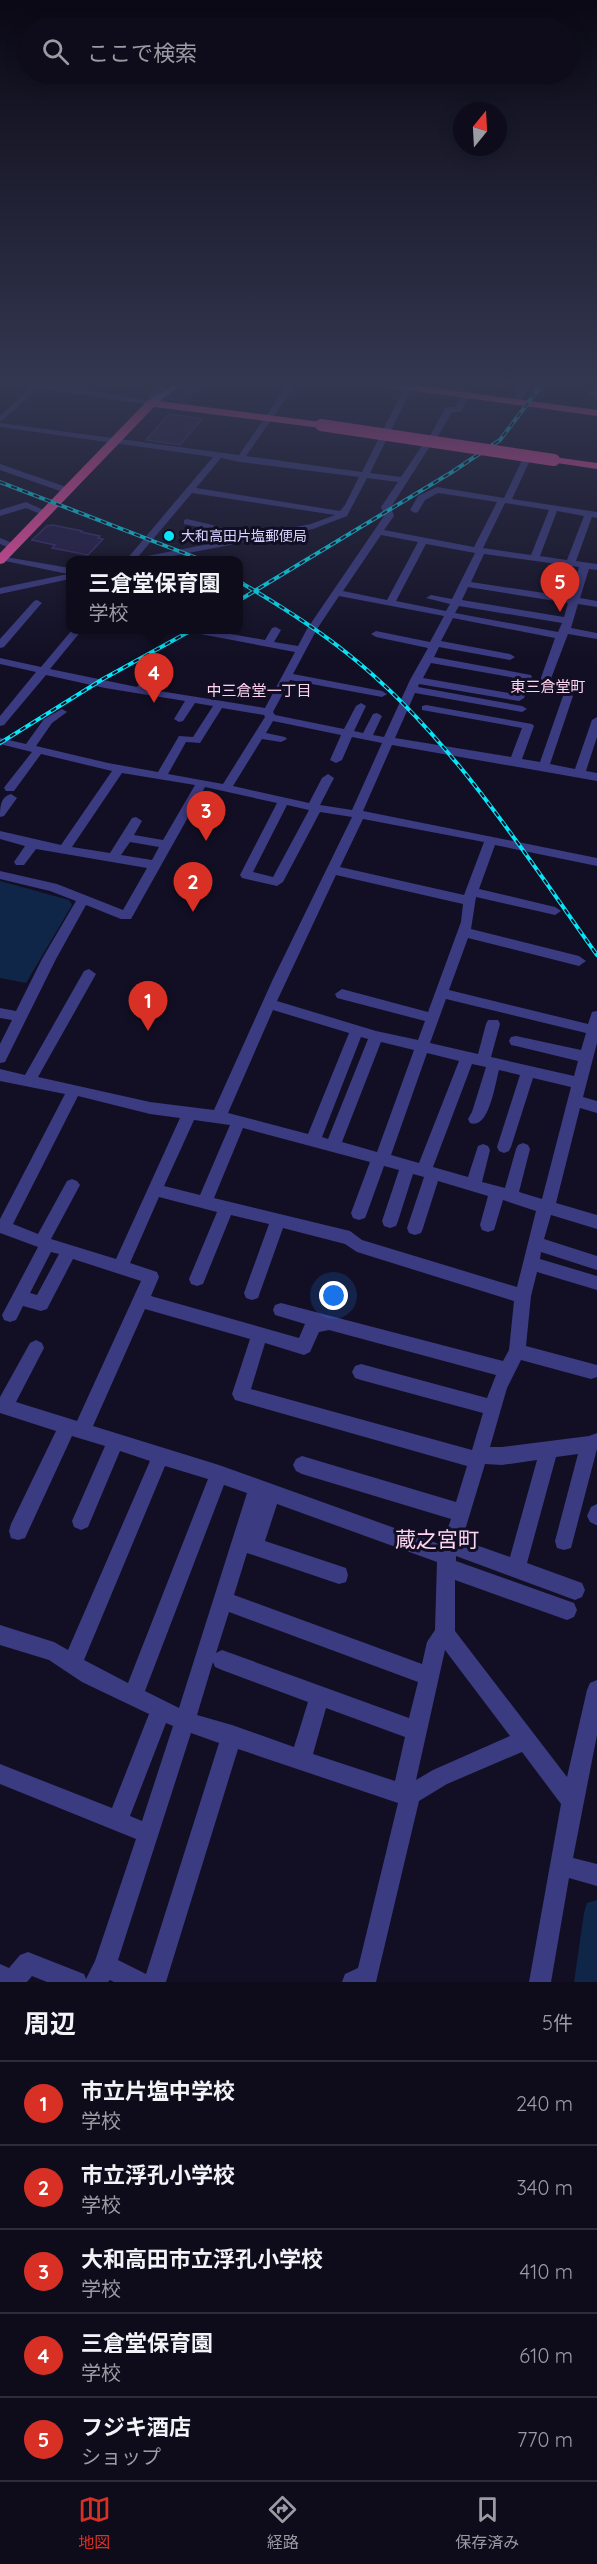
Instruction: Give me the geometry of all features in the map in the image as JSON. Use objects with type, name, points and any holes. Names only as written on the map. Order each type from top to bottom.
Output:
[{"type":"highway","points":[[1,559],[83,475]]},
{"type":"street","points":[[24,475],[69,491]]},
{"type":"street","points":[[134,556],[203,475]]},
{"type":"street","points":[[165,556],[331,521],[344,514],[365,475]]},
{"type":"street","points":[[369,475],[404,480]]},
{"type":"street","points":[[226,789],[258,735],[312,629],[390,516],[386,507],[407,475]]},
{"type":"street","points":[[219,1116],[269,1004],[359,815],[357,811],[413,684],[465,585],[493,519],[504,505],[518,475]]},
{"type":"street","points":[[191,490],[344,514]]},
{"type":"street","points":[[415,510],[421,498],[437,490],[504,505],[554,508],[593,514],[571,563]]},
{"type":"street","points":[[0,513],[26,505],[45,513]]},
{"type":"street","points":[[535,558],[554,508]]},
{"type":"street","points":[[493,519],[506,521]]},
{"type":"street","points":[[187,522],[259,537]]},
{"type":"street","points":[[380,529],[479,550],[597,567]]},
{"type":"street","points":[[390,604],[423,537]]},
{"type":"street","points":[[0,541],[12,546]]},
{"type":"street","points":[[1,559],[66,570]]},
{"type":"street","points":[[542,689],[565,629],[585,566]]},
{"type":"street","points":[[0,591],[66,577]]},
{"type":"street","points":[[13,580],[31,584]]},
{"type":"street","points":[[465,585],[597,604]]},
{"type":"street","points":[[337,593],[499,628],[565,629]]},
{"type":"street","points":[[431,598],[597,636]]},
{"type":"street","points":[[0,645],[37,603]]},
{"type":"street","points":[[268,644],[276,630]]},
{"type":"street","points":[[0,723],[74,634]]},
{"type":"street","points":[[216,634],[301,650]]},
{"type":"street","points":[[376,634],[500,645]]},
{"type":"street","points":[[436,641],[510,657]]},
{"type":"street","points":[[413,684],[519,698],[527,677],[428,659]]},
{"type":"street","points":[[0,661],[105,685],[269,714],[366,737],[597,777]]},
{"type":"street","points":[[140,691],[155,668]]},
{"type":"street","points":[[288,674],[354,685]]},
{"type":"street","points":[[288,674],[382,694]]},
{"type":"street","points":[[413,684],[522,709]]},
{"type":"street","points":[[544,766],[568,696]]},
{"type":"street","points":[[179,719],[192,699]]},
{"type":"street","points":[[161,776],[183,738],[196,741],[220,704]]},
{"type":"street","points":[[336,760],[349,733],[348,729],[361,706]]},
{"type":"street","points":[[426,708],[528,726],[514,762]]},
{"type":"street","points":[[0,813],[48,721],[62,712]]},
{"type":"street","points":[[580,773],[596,714]]},
{"type":"street","points":[[366,737],[376,716]]},
{"type":"street","points":[[258,735],[281,739]]},
{"type":"street","points":[[0,741],[119,769],[202,783],[597,862]]},
{"type":"street","points":[[64,850],[119,769]]},
{"type":"street","points":[[284,800],[246,875],[277,882],[328,778]]},
{"type":"street","points":[[0,875],[53,887],[126,916],[202,783]]},
{"type":"street","points":[[113,859],[136,821]]},
{"type":"street","points":[[0,835],[33,844],[155,866]]},
{"type":"street","points":[[126,837],[167,845]]},
{"type":"street","points":[[359,1213],[378,1160],[382,1159],[467,922],[470,896],[491,840]]},
{"type":"street","points":[[20,862],[33,844]]},
{"type":"street","points":[[333,870],[555,911]]},
{"type":"street","points":[[0,1058],[49,959],[84,898]]},
{"type":"street","points":[[463,932],[579,961]]},
{"type":"street","points":[[30,1081],[89,974]]},
{"type":"street","points":[[441,993],[595,1023],[589,1063],[579,1083],[547,1208],[542,1215],[530,1263],[523,1296],[517,1351],[492,1407],[448,1556],[445,1634],[572,1801]]},
{"type":"street","points":[[342,994],[432,1018]]},
{"type":"street","points":[[269,1004],[376,1035],[579,1083]]},
{"type":"street","points":[[0,1013],[20,1017]]},
{"type":"street","points":[[475,1119],[479,1115],[489,1062],[493,1024]]},
{"type":"street","points":[[313,1140],[357,1030]]},
{"type":"street","points":[[333,1146],[376,1035]]},
{"type":"street","points":[[516,1041],[589,1063]]},
{"type":"street","points":[[415,1228],[428,1172],[467,1057]]},
{"type":"street","points":[[504,1147],[528,1071]]},
{"type":"street","points":[[0,1075],[150,1108],[219,1116],[408,1166],[597,1222]]},
{"type":"street","points":[[18,1531],[75,1428],[151,1277],[44,1243],[2,1227],[74,1090]]},
{"type":"street","points":[[574,1100],[597,1107]]},
{"type":"street","points":[[120,1267],[189,1114]]},
{"type":"street","points":[[205,1202],[239,1121]]},
{"type":"street","points":[[488,1225],[504,1195],[523,1149]]},
{"type":"street","points":[[473,1186],[483,1150]]},
{"type":"street","points":[[390,1221],[408,1166]]},
{"type":"street","points":[[10,1315],[46,1247],[43,1239],[72,1185]]},
{"type":"street","points":[[156,1190],[350,1238],[357,1245],[523,1296]]},
{"type":"street","points":[[197,1279],[227,1207]]},
{"type":"street","points":[[252,1293],[278,1220]]},
{"type":"street","points":[[535,1243],[597,1263]]},
{"type":"street","points":[[19,1297],[41,1304],[69,1250]]},
{"type":"street","points":[[530,1263],[597,1283]]},
{"type":"street","points":[[140,1300],[304,1347],[313,1325],[329,1323]]},
{"type":"street","points":[[281,1310],[508,1370]]},
{"type":"street","points":[[260,1334],[241,1394],[478,1458],[593,1443],[564,1541]]},
{"type":"street","points":[[36,1348],[3,1406],[219,1474],[448,1556],[567,1610]]},
{"type":"street","points":[[517,1351],[591,1371]]},
{"type":"street","points":[[361,1372],[492,1407]]},
{"type":"street","points":[[81,1521],[116,1441]]},
{"type":"street","points":[[516,1568],[549,1449]]},
{"type":"street","points":[[72,1664],[161,1455]]},
{"type":"street","points":[[302,1465],[462,1513]]},
{"type":"street","points":[[133,1696],[219,1474]]},
{"type":"street","points":[[138,1982],[101,1974],[149,1834],[222,1600],[247,1544],[264,1490]]},
{"type":"street","points":[[247,1544],[339,1575]]},
{"type":"street","points":[[448,1556],[516,1568],[575,1590]]},
{"type":"street","points":[[222,1600],[429,1676]]},
{"type":"street","points":[[353,1982],[368,1976],[408,1796],[404,1786],[416,1731],[437,1642],[445,1634]]},
{"type":"street","points":[[0,1635],[54,1652],[89,1676],[185,1721],[408,1796],[441,1777],[525,1740]]},
{"type":"street","points":[[222,1660],[416,1731]]},
{"type":"street","points":[[540,1982],[579,1870],[572,1801],[597,1690]]},
{"type":"street","points":[[301,1759],[320,1696]]},
{"type":"street","points":[[117,1822],[161,1710]]},
{"type":"street","points":[[154,1982],[232,1735]]},
{"type":"street","points":[[0,1774],[149,1834]]},
{"type":"street","points":[[0,1975],[13,1981],[28,1963],[76,1982]]},
{"type":"water","points":[[0,881],[69,900],[72,905],[26,983],[0,978]]},
{"type":"building","points":[[53,525],[100,536],[98,538],[103,539],[88,555],[52,548],[55,545],[32,540],[47,526]]},
{"type":"waterway","points":[[588,1982],[597,1913]]},
{"type":"railway","points":[[255,591],[446,475]]},
{"type":"railway","points":[[0,482],[192,556]]},
{"type":"railway","points":[[243,584],[255,591]]},
{"type":"railway","points":[[243,598],[255,591]]},
{"type":"railway","points":[[255,591],[294,615],[348,654],[419,720],[483,796],[597,955]]},
{"type":"railway","points":[[0,743],[103,679],[185,634]]},
{"type":"place","name":"大和高田片塩郵便局","points":[[169,536]]},
{"type":"place","name":"フジキ酒店","points":[[560,612]]},
{"type":"place","name":"三倉堂保育園","points":[[154,703]]},
{"type":"place","name":"大和高田市立浮孔小学校","points":[[206,841]]},
{"type":"place","name":"市立浮孔小学校","points":[[193,912]]},
{"type":"place","name":"市立片塩中学校","points":[[148,1031]]},
{"type":"district","name":"東三倉堂町","points":[[548,686]]},
{"type":"district","name":"中三倉堂一丁目","points":[[259,690]]},
{"type":"district","name":"蔵之宮町","points":[[437,1539]]}]
